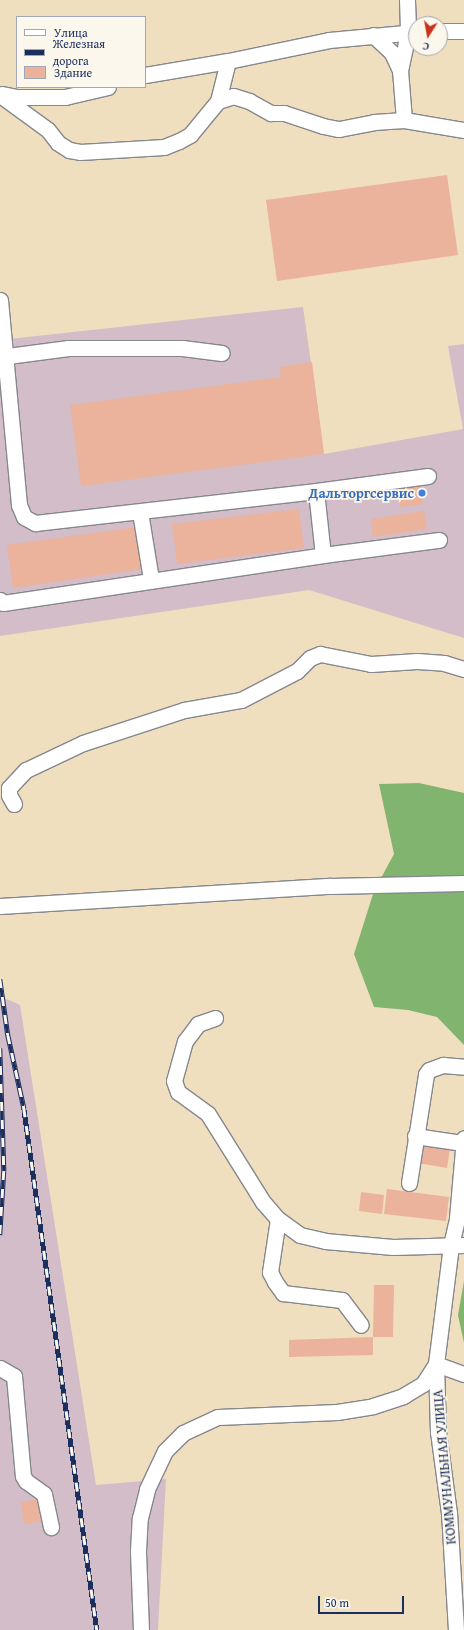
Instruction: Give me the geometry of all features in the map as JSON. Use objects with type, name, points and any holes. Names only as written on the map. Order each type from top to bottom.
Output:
[{"type":"street","points":[[407,0],[409,16]]},
{"type":"street","points":[[448,31],[464,31]]},
{"type":"street","points":[[146,75],[228,61],[330,40],[372,35],[408,33]]},
{"type":"street","points":[[372,35],[392,53],[400,70],[404,120]]},
{"type":"street","points":[[400,70],[408,45]]},
{"type":"street","points":[[0,94],[48,130],[58,143],[69,150],[80,152],[164,147],[190,135],[218,101],[228,61]]},
{"type":"street","points":[[0,94],[16,97],[65,97],[104,88]]},
{"type":"street","points":[[218,101],[233,96],[249,101],[270,113],[284,113],[323,126],[339,129],[374,122],[404,120],[464,130]]},
{"type":"street","points":[[0,300],[3,357],[19,505],[24,517],[35,523],[48,524],[428,476]]},
{"type":"street","points":[[3,357],[68,348],[182,348],[222,352]]},
{"type":"street","points":[[316,490],[323,555]]},
{"type":"street","points":[[140,512],[151,579]]},
{"type":"street","points":[[0,600],[3,603],[151,579],[439,540]]},
{"type":"street","points":[[14,804],[9,795],[9,788],[26,770],[83,743],[184,710],[241,700],[297,671],[310,658],[320,654],[371,664],[417,661],[444,663],[464,669]]},
{"type":"street","points":[[0,906],[330,886],[464,884]]},
{"type":"street","points":[[215,1018],[198,1024],[185,1041],[174,1081],[178,1092],[208,1114],[263,1202],[278,1219],[300,1235],[325,1241],[393,1247],[457,1245]]},
{"type":"street","points":[[409,1183],[415,1136],[426,1074],[429,1070],[443,1065],[464,1067]]},
{"type":"street","points":[[415,1136],[464,1140]]},
{"type":"street","name":"КОММУНАЛЬНАЯ УЛИЦА","points":[[456,1630],[449,1513],[438,1432],[436,1364],[457,1245],[457,1218],[464,1140]]},
{"type":"street","points":[[278,1219],[270,1272],[283,1293],[342,1300],[361,1325]]},
{"type":"street","points":[[141,1630],[138,1551],[140,1518],[147,1489],[165,1451],[183,1433],[218,1417],[337,1412],[373,1406],[403,1396],[423,1384],[436,1364],[464,1374]]},
{"type":"street","points":[[0,1368],[14,1376],[23,1476],[26,1481],[44,1494],[51,1527]]},
{"type":"shaded area","points":[[303,307],[324,454],[463,429],[448,346],[464,344],[464,638],[309,590],[0,636],[0,340]]},
{"type":"shaded area","points":[[0,996],[20,1005],[96,1485],[166,1479],[158,1630],[0,1630]]},
{"type":"green space","points":[[419,783],[464,793],[464,1045],[437,1017],[408,1010],[374,1007],[354,954],[374,891],[394,854],[379,784]]},
{"type":"green space","points":[[464,1281],[464,1343],[458,1315]]},
{"type":"building","points":[[447,175],[458,255],[277,281],[266,200]]},
{"type":"building","points":[[312,362],[324,454],[81,486],[70,405],[281,377],[280,367]]},
{"type":"building","points":[[420,481],[423,504],[400,507],[397,484]]},
{"type":"building","points":[[299,509],[304,548],[177,564],[172,524]]},
{"type":"building","points":[[424,511],[427,529],[373,537],[371,519]]},
{"type":"building","points":[[137,527],[143,569],[13,588],[7,545]]},
{"type":"building","points":[[420,1143],[450,1148],[447,1168],[417,1163]]},
{"type":"building","points":[[387,1189],[449,1197],[446,1221],[384,1214]]},
{"type":"building","points":[[361,1192],[384,1195],[382,1214],[359,1211]]},
{"type":"building","points":[[374,1285],[394,1285],[393,1337],[373,1337]]},
{"type":"building","points":[[373,1337],[373,1355],[289,1357],[289,1340]]},
{"type":"building","points":[[42,1499],[44,1521],[24,1524],[21,1502]]},
{"type":"railway","points":[[0,979],[8,1035],[24,1108],[97,1630]]},
{"type":"railway","points":[[0,1048],[4,1171],[0,1235]]},
{"type":"place","name":"Дальторгсервис","points":[[422,493]]}]
